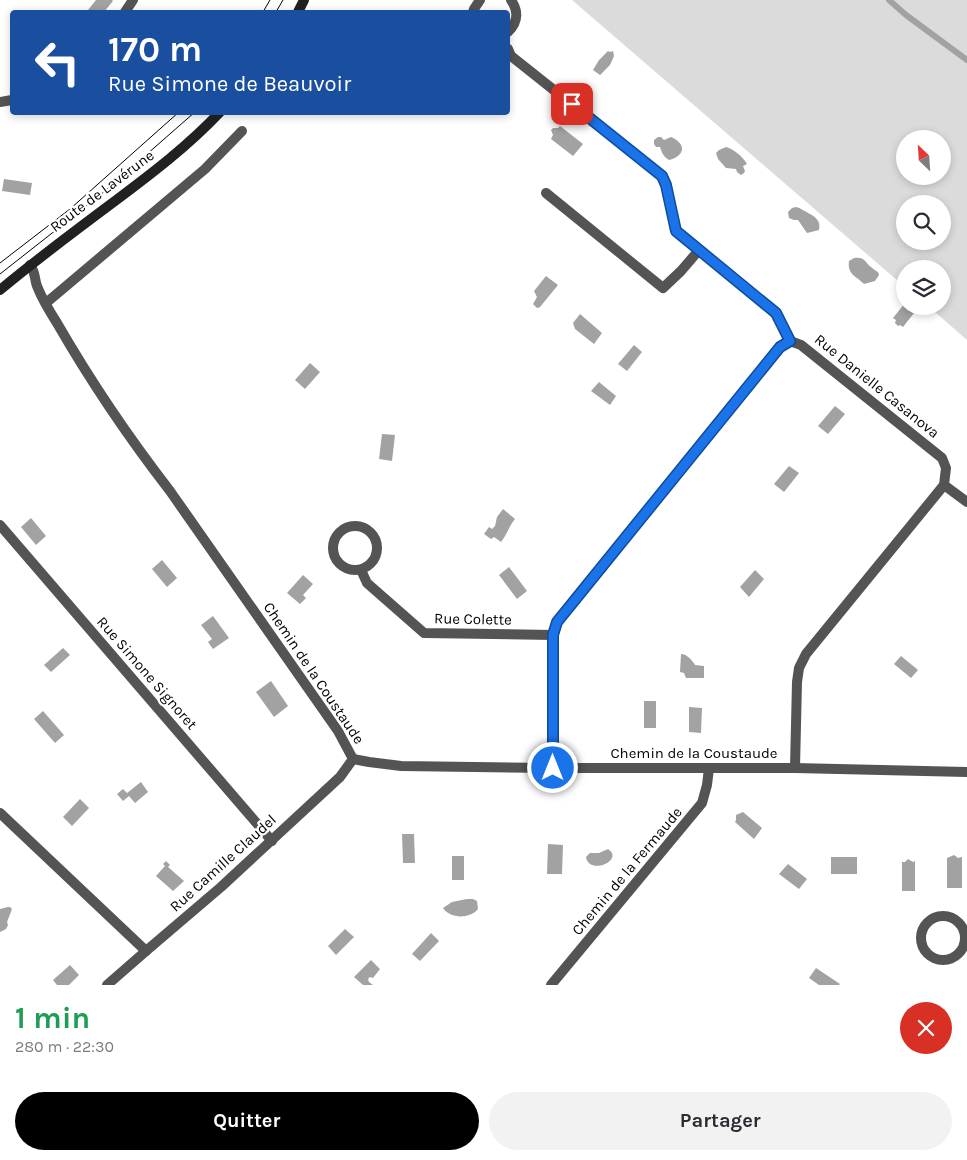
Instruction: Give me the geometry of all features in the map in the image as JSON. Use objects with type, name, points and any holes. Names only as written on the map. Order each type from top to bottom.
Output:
[{"type":"main road","name":"Route de Lavérune","points":[[0,290],[30,265],[157,170],[217,115]]},
{"type":"street","points":[[510,30],[516,21],[517,13],[511,0]]},
{"type":"street","points":[[510,54],[662,176],[666,185],[676,231],[776,313],[790,341]]},
{"type":"street","points":[[46,303],[205,169],[242,131]]},
{"type":"street","points":[[546,193],[663,288],[699,250]]},
{"type":"street","name":"Chemin de la Coustaude","points":[[30,265],[46,303],[99,392],[338,731],[353,759],[401,766],[796,768],[967,772]]},
{"type":"street","name":"Rue Danielle Casanova","points":[[553,768],[553,635],[557,622],[780,347],[790,341],[801,345],[942,458],[946,468],[944,485]]},
{"type":"street","points":[[796,768],[797,682],[799,668],[806,654],[944,485],[967,502]]},
{"type":"street","name":"Rue Simone Signoret","points":[[0,525],[272,841]]},
{"type":"street","points":[[353,526],[368,529],[377,540],[377,555],[368,566],[361,570],[354,570],[340,565],[333,552],[335,537],[346,528],[353,526]]},
{"type":"street","name":"Rue Colette","points":[[361,570],[367,583],[424,633],[553,635]]},
{"type":"street","name":"Rue Camille Claudel","points":[[107,985],[222,887],[340,777],[353,759]]},
{"type":"street","name":"Chemin de la Fermaude","points":[[551,985],[702,803],[709,768]]},
{"type":"street","points":[[0,813],[146,951]]},
{"type":"street","points":[[943,915],[957,920],[966,933],[963,948],[958,954],[943,960],[929,955],[921,942],[921,934],[928,921],[943,915]]},
{"type":"shaded area","points":[[96,0],[113,1],[106,10],[88,10]]},
{"type":"shaded area","points":[[572,0],[967,0],[967,340],[938,315],[951,315],[951,260],[896,260],[896,279]]},
{"type":"shaded area","points":[[608,51],[613,51],[614,56],[610,65],[600,75],[593,70]]},
{"type":"shaded area","points":[[560,126],[583,144],[573,156],[551,139],[553,135],[551,130]]},
{"type":"shaded area","points":[[658,137],[664,140],[671,137],[676,140],[682,146],[681,153],[669,160],[665,157],[660,147],[656,147],[654,144],[654,140]]},
{"type":"shaded area","points":[[726,147],[738,154],[747,164],[743,166],[745,171],[741,175],[736,169],[726,168],[718,159],[716,153]]},
{"type":"shaded area","points":[[4,179],[32,183],[30,195],[2,191]]},
{"type":"shaded area","points":[[796,207],[816,218],[819,222],[819,230],[807,233],[798,220],[789,218],[788,212]]},
{"type":"shaded area","points":[[854,258],[863,259],[878,272],[879,275],[875,281],[864,284],[853,274],[849,269],[849,261]]},
{"type":"shaded area","points":[[546,276],[558,285],[540,307],[537,308],[533,304],[537,297],[534,291]]},
{"type":"shaded area","points":[[580,314],[602,333],[594,344],[575,329],[573,323]]},
{"type":"shaded area","points":[[896,314],[912,315],[903,327],[898,326],[893,318]]},
{"type":"shaded area","points":[[634,345],[642,352],[627,371],[618,364]]},
{"type":"shaded area","points":[[310,363],[320,372],[305,389],[295,380]]},
{"type":"shaded area","points":[[599,382],[616,396],[610,405],[591,391]]},
{"type":"shaded area","points":[[835,406],[845,414],[828,434],[818,426]]},
{"type":"shaded area","points":[[382,434],[395,435],[392,461],[379,459]]},
{"type":"shaded area","points":[[789,466],[799,473],[784,492],[774,484]]},
{"type":"shaded area","points":[[503,509],[515,519],[501,542],[494,537],[491,539],[484,534],[489,527],[492,529],[495,526],[497,517]]},
{"type":"shaded area","points":[[31,518],[46,536],[36,545],[21,527]]},
{"type":"shaded area","points":[[162,560],[177,578],[167,587],[152,569]]},
{"type":"shaded area","points":[[509,567],[527,591],[517,599],[499,575]]},
{"type":"shaded area","points":[[755,570],[764,579],[749,597],[740,587]]},
{"type":"shaded area","points":[[303,575],[313,584],[303,595],[306,598],[300,604],[287,593]]},
{"type":"shaded area","points":[[213,616],[229,638],[213,649],[208,642],[212,639],[201,625]]},
{"type":"shaded area","points":[[63,648],[70,655],[51,672],[44,665]]},
{"type":"shaded area","points":[[681,654],[691,659],[695,665],[704,666],[704,678],[686,678],[684,673],[680,672]]},
{"type":"shaded area","points":[[901,656],[918,670],[911,678],[894,664]]},
{"type":"shaded area","points":[[271,681],[288,706],[274,717],[256,692]]},
{"type":"shaded area","points":[[644,701],[656,701],[656,728],[644,728]]},
{"type":"shaded area","points":[[689,707],[702,708],[701,733],[689,732]]},
{"type":"shaded area","points":[[43,711],[64,735],[55,743],[34,719]]},
{"type":"shaded area","points":[[141,782],[148,792],[135,803],[129,796],[123,801],[117,794],[123,789],[127,793]]},
{"type":"shaded area","points":[[80,799],[89,808],[72,826],[63,817]]},
{"type":"shaded area","points":[[743,812],[762,828],[754,839],[735,822],[736,815]]},
{"type":"shaded area","points":[[402,834],[414,834],[415,863],[403,863]]},
{"type":"shaded area","points":[[548,844],[563,845],[562,874],[547,874]]},
{"type":"shaded area","points":[[608,849],[612,853],[612,858],[609,861],[599,866],[589,863],[586,857],[590,853],[599,853]]},
{"type":"shaded area","points":[[954,855],[958,858],[962,857],[962,888],[947,888],[947,858]]},
{"type":"shaded area","points":[[452,856],[464,856],[464,880],[452,880]]},
{"type":"shaded area","points":[[831,857],[857,857],[857,874],[831,874]]},
{"type":"shaded area","points":[[908,859],[913,862],[915,861],[915,891],[902,891],[902,862]]},
{"type":"shaded area","points":[[166,861],[170,865],[168,867],[184,881],[173,891],[156,876],[165,866],[163,864]]},
{"type":"shaded area","points":[[788,864],[807,879],[799,889],[779,874]]},
{"type":"shaded area","points":[[467,899],[477,901],[478,909],[470,915],[455,916],[446,912],[443,908],[452,902]]},
{"type":"shaded area","points":[[8,907],[12,909],[7,922],[8,925],[6,929],[0,932],[0,909]]},
{"type":"shaded area","points":[[345,929],[354,937],[336,955],[328,946]]},
{"type":"shaded area","points":[[431,933],[439,941],[420,961],[412,954]]},
{"type":"shaded area","points":[[371,960],[380,969],[373,978],[370,977],[368,979],[373,985],[363,985],[354,977]]},
{"type":"shaded area","points":[[70,965],[79,975],[69,985],[57,985],[53,980]]},
{"type":"shaded area","points":[[816,968],[840,984],[819,985],[809,978]]},
{"type":"waterway","points":[[889,0],[906,15],[967,60]]},
{"type":"tram line","points":[[264,10],[270,0]]},
{"type":"tram line","points":[[277,10],[283,0]]},
{"type":"tram line","points":[[0,263],[70,209],[176,115]]},
{"type":"tram line","points":[[0,274],[98,197],[192,115]]},
{"type":"route","points":[[553,768],[553,635],[557,622],[780,347],[790,341],[776,313],[676,231],[666,185],[662,176],[572,104]]}]
